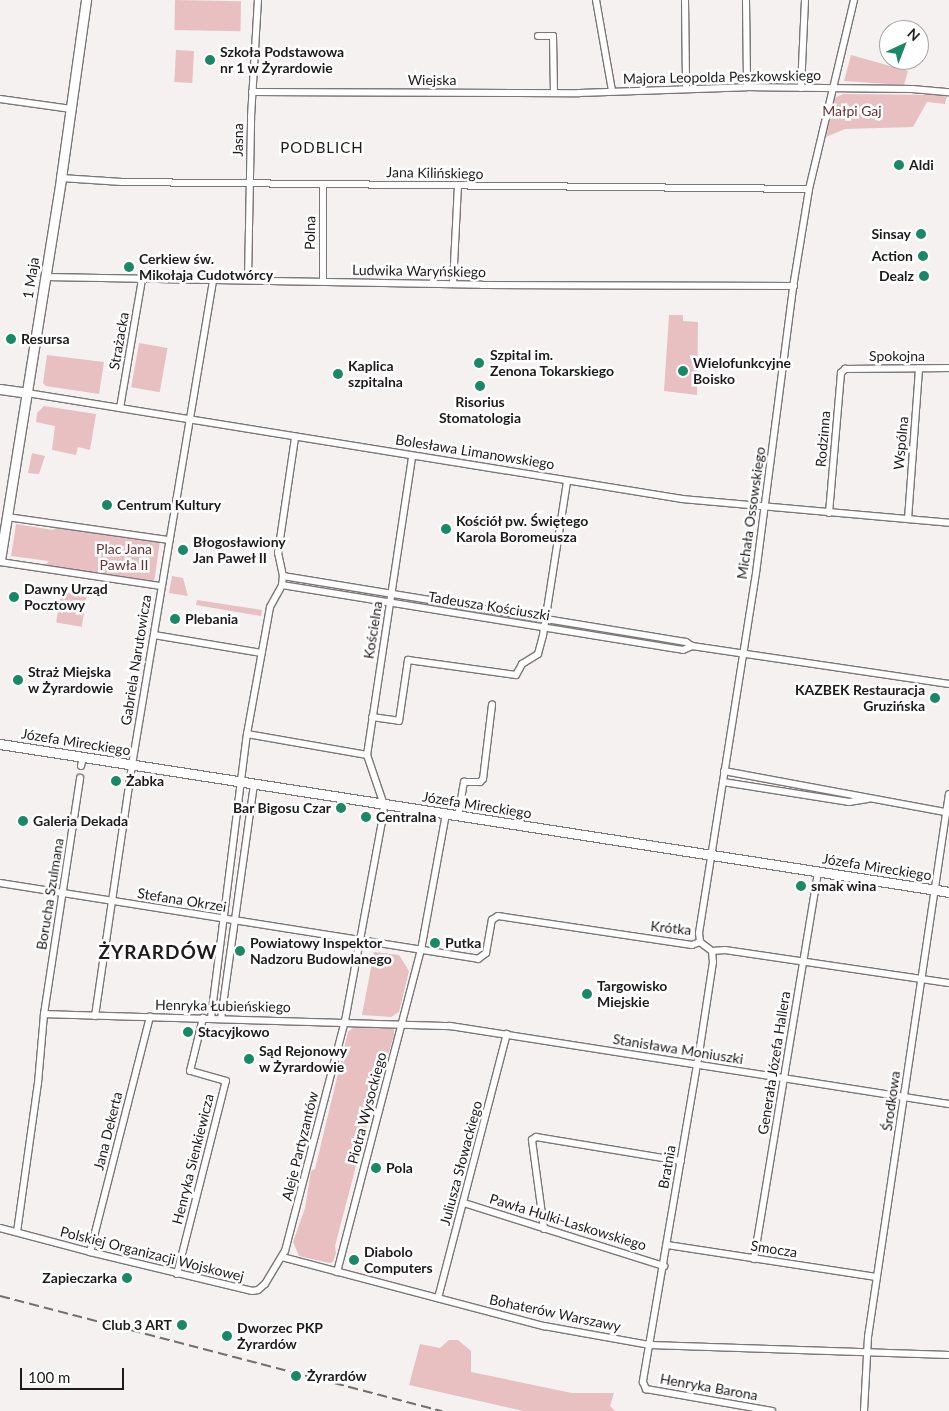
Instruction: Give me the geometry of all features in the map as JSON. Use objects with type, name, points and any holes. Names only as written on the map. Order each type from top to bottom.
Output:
[{"type":"street","name":"1 Maja","points":[[0,561],[61,178],[86,0]]},
{"type":"street","name":"Jasna","points":[[248,280],[252,92],[258,0]]},
{"type":"street","points":[[596,0],[612,91]]},
{"type":"street","points":[[685,0],[686,88]]},
{"type":"street","points":[[746,0],[747,87]]},
{"type":"street","points":[[800,88],[805,0]]},
{"type":"street","name":"Michała Ossowskiego","points":[[700,942],[699,933],[765,506],[794,286],[809,189],[854,0]]},
{"type":"street","points":[[538,36],[553,36],[554,92]]},
{"type":"street","name":"Majora Leopolda Peszkowskiego","points":[[612,91],[747,87],[949,92]]},
{"type":"street","name":"Wiejska","points":[[252,92],[612,91]]},
{"type":"street","points":[[0,99],[71,109]]},
{"type":"street","name":"Jana Kilińskiego","points":[[61,178],[122,182],[809,189]]},
{"type":"street","name":"Polna","points":[[323,184],[323,282]]},
{"type":"street","points":[[453,284],[458,186]]},
{"type":"street","name":"Ludwika Waryńskiego","points":[[45,277],[453,284],[794,286]]},
{"type":"street","name":"Strażacka","points":[[120,408],[142,279]]},
{"type":"street","name":"Gabriela Narutowicza","points":[[95,1016],[132,765],[213,280]]},
{"type":"street","name":"Wspólna","points":[[908,520],[919,368]]},
{"type":"street","name":"Spokojna","points":[[845,369],[949,368]]},
{"type":"street","name":"Rodzinna","points":[[829,513],[841,372],[845,369]]},
{"type":"street","name":"Bolesława Limanowskiego","points":[[0,390],[682,500],[949,523]]},
{"type":"street","points":[[211,1018],[247,734],[270,607],[282,585],[283,576],[278,553],[296,438]]},
{"type":"street","name":"Kościelna","points":[[384,805],[367,755],[412,456]]},
{"type":"street","points":[[372,717],[399,721],[408,660],[516,675],[522,664],[540,651],[567,481]]},
{"type":"street","points":[[7,517],[169,540]]},
{"type":"street","points":[[0,561],[161,586]]},
{"type":"street","name":"Tadeusza Kościuszki","points":[[283,576],[686,642],[692,646],[949,684]]},
{"type":"street","name":"Tadeusza Kościuszki","points":[[282,585],[683,650],[692,646]]},
{"type":"street","points":[[154,634],[261,653]]},
{"type":"street","points":[[458,816],[464,782],[480,782],[483,779],[492,705]]},
{"type":"street","points":[[247,734],[367,755]]},
{"type":"street","name":"Józefa Mireckiego","points":[[0,744],[82,762],[132,765],[254,783],[384,805],[949,892]]},
{"type":"street","points":[[724,771],[946,812]]},
{"type":"street","name":"Borucha Szulmana","points":[[17,1232],[39,1075],[44,1014],[80,778]]},
{"type":"street","points":[[723,782],[849,802],[874,798]]},
{"type":"street","points":[[221,1018],[254,783]]},
{"type":"street","name":"Środkowa","points":[[864,1411],[866,1353],[949,794]]},
{"type":"street","name":"Aleje Partyzantów","points":[[282,1257],[288,1244],[345,1021],[361,942],[384,805]]},
{"type":"street","name":"Piotra Wysockiego","points":[[337,1272],[420,950],[446,814]]},
{"type":"street","name":"Generała Józefa Hallera","points":[[754,1259],[818,871]]},
{"type":"street","name":"Stefana Okrzei","points":[[0,883],[361,942]]},
{"type":"street","name":"Krótka","points":[[420,950],[478,959],[486,953],[492,920],[498,916],[692,945],[700,942],[712,951]]},
{"type":"street","points":[[361,942],[420,950]]},
{"type":"street","points":[[712,951],[725,950],[949,983]]},
{"type":"street","name":"Bratnia","points":[[643,1386],[713,962],[712,951]]},
{"type":"street","name":"Henryka Łubieńskiego","points":[[44,1014],[402,1023]]},
{"type":"street","name":"Jana Dekerta","points":[[90,1252],[150,1017]]},
{"type":"street","name":"Henryka Sienkiewicza","points":[[177,1274],[226,1081],[190,1072],[203,1018]]},
{"type":"street","name":"Stanisława Moniuszki","points":[[402,1023],[450,1026],[507,1034],[784,1080],[949,1104]]},
{"type":"street","name":"Juliusza Słowackiego","points":[[438,1298],[507,1034]]},
{"type":"street","points":[[544,1229],[532,1140],[536,1137],[681,1161]]},
{"type":"street","name":"Pawła Hulki-Laskowskiego","points":[[464,1202],[664,1266]]},
{"type":"street","name":"Polskiej Organizacji Wojskowej","points":[[0,1228],[177,1274],[255,1290],[265,1284],[282,1257]]},
{"type":"street","name":"Smocza","points":[[667,1245],[877,1277]]},
{"type":"street","name":"Bohaterów Warszawy","points":[[282,1257],[578,1334],[650,1345],[949,1355]]},
{"type":"street","name":"Henryka Barona","points":[[643,1386],[646,1389],[772,1411]]},
{"type":"green space","points":[[175,0],[241,1],[240,31],[174,30]]},
{"type":"green space","points":[[176,50],[194,51],[192,83],[174,82]]},
{"type":"green space","points":[[851,55],[879,63],[879,70],[908,71],[904,85],[844,81]]},
{"type":"green space","name":"Małpi Gaj","points":[[843,94],[947,96],[945,104],[927,102],[913,127],[845,129],[826,137],[834,98]]},
{"type":"green space","points":[[669,315],[683,315],[683,321],[698,322],[697,395],[664,391]]},
{"type":"green space","points":[[139,343],[168,348],[160,392],[131,387]]},
{"type":"green space","points":[[47,355],[104,362],[99,394],[46,386],[43,383]]},
{"type":"green space","points":[[44,406],[96,414],[90,450],[78,447],[76,455],[52,450],[55,426],[36,422],[37,413]]},
{"type":"green space","points":[[32,453],[45,456],[39,474],[28,473]]},
{"type":"green space","name":"Plac Jana Pawła II","points":[[16,524],[53,530],[57,526],[160,541],[154,583],[44,566],[49,561],[11,556]]},
{"type":"green space","points":[[172,576],[183,578],[188,596],[169,593]]},
{"type":"green space","points":[[61,592],[87,596],[82,627],[56,623]]},
{"type":"green space","points":[[197,600],[262,610],[261,616],[196,605]]},
{"type":"green space","points":[[374,952],[399,955],[409,971],[399,1012],[391,1017],[362,1015]]},
{"type":"green space","points":[[354,1027],[391,1027],[394,1030],[394,1035],[389,1052],[385,1055],[335,1246],[336,1253],[333,1262],[329,1263],[299,1256],[293,1242],[305,1208],[311,1171],[315,1169],[348,1032]]},
{"type":"green space","points":[[449,1340],[458,1340],[471,1351],[471,1372],[572,1393],[614,1393],[610,1406],[615,1411],[523,1411],[409,1385],[420,1344],[440,1348]]},
{"type":"railway","points":[[0,1296],[442,1411]]},
{"type":"place","name":"Szkoła Podstawowa nr 1 w Żyrardowie","points":[[210,60]]},
{"type":"place","name":"Aldi","points":[[899,165]]},
{"type":"place","name":"Sinsay","points":[[921,234]]},
{"type":"place","name":"Action","points":[[923,256]]},
{"type":"place","name":"Cerkiew św. Mikołaja Cudotwórcy","points":[[129,267]]},
{"type":"place","name":"Dealz","points":[[924,276]]},
{"type":"place","name":"Resursa","points":[[11,339]]},
{"type":"place","name":"Szpital im. Zenona Tokarskiego","points":[[479,363]]},
{"type":"place","name":"Wielofunkcyjne Boisko","points":[[683,371]]},
{"type":"place","name":"Kaplica szpitalna","points":[[338,374]]},
{"type":"place","name":"Risorius Stomatologia","points":[[480,386]]},
{"type":"place","name":"Centrum Kultury","points":[[107,505]]},
{"type":"place","name":"Kościół pw. Świętego Karola Boromeusza","points":[[446,529]]},
{"type":"place","name":"Błogosławiony Jan Paweł II","points":[[183,550]]},
{"type":"place","name":"Dawny Urząd Pocztowy","points":[[14,597]]},
{"type":"place","name":"Plebania","points":[[175,619]]},
{"type":"place","name":"Straż Miejska w Żyrardowie","points":[[18,680]]},
{"type":"place","name":"KAZBEK Restauracja Gruzińska","points":[[935,698]]},
{"type":"place","name":"Żabka","points":[[116,781]]},
{"type":"place","name":"Bar Bigosu Czar","points":[[341,808]]},
{"type":"place","name":"Centralna","points":[[366,817]]},
{"type":"place","name":"Galeria Dekada","points":[[23,821]]},
{"type":"place","name":"smak wina","points":[[801,886]]},
{"type":"place","name":"Putka","points":[[435,943]]},
{"type":"place","name":"Powiatowy Inspektor Nadzoru Budowlanego","points":[[240,951]]},
{"type":"place","name":"Targowisko Miejskie","points":[[587,994]]},
{"type":"place","name":"Stacyjkowo","points":[[188,1032]]},
{"type":"place","name":"Sąd Rejonowy w Żyrardowie","points":[[249,1059]]},
{"type":"place","name":"Pola","points":[[376,1168]]},
{"type":"place","name":"Diabolo Computers","points":[[354,1260]]},
{"type":"place","name":"Zapieczarka","points":[[127,1278]]},
{"type":"place","name":"Club 3 ART","points":[[182,1325]]},
{"type":"place","name":"Dworzec PKP Żyrardów","points":[[227,1336]]},
{"type":"place","name":"Żyrardów","points":[[296,1376]]},
{"type":"district","name":"PODBLICH","points":[[322,148]]},
{"type":"district","name":"ŻYRARDÓW","points":[[158,952]]}]
